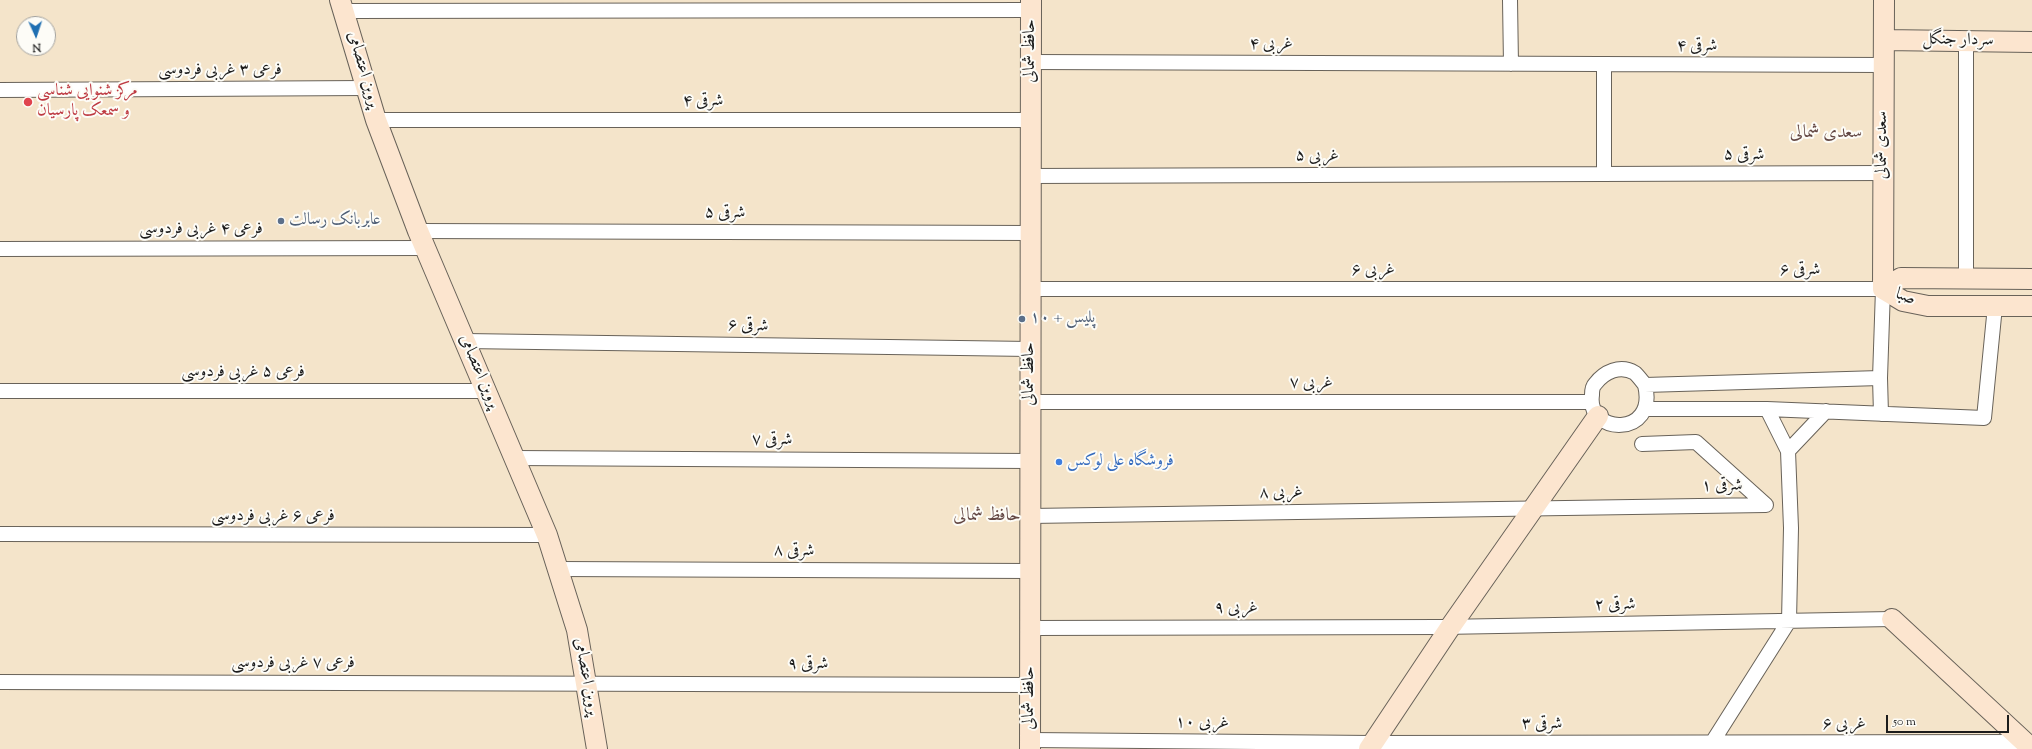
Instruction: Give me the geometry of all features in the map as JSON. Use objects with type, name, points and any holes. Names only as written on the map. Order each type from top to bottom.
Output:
[{"type":"main road","name":"سعدی شمالی","points":[[1882,289],[1884,0]]},
{"type":"main road","name":"پروین اعتصامی","points":[[342,5],[376,120],[422,240],[547,535],[577,630],[597,749]]},
{"type":"main road","name":"حافظ شمالی","points":[[1030,745],[1031,5]]},
{"type":"main road","name":"سردار جنگل","points":[[1884,40],[2032,42]]},
{"type":"main road","name":"صبا","points":[[1882,289],[1902,278],[2032,279]]},
{"type":"main road","name":"صبا","points":[[1882,289],[1903,301],[1928,306],[2032,306]]},
{"type":"main road","points":[[1371,746],[1446,626],[1532,509],[1594,409]]},
{"type":"main road","points":[[1892,619],[2028,746]]},
{"type":"street","points":[[1510,0],[1511,64]]},
{"type":"street","points":[[342,5],[1031,5]]},
{"type":"street","points":[[1966,42],[1966,279]]},
{"type":"street","name":"۴ غربی","points":[[1031,62],[1511,64]]},
{"type":"street","name":"۴ شرقی","points":[[1511,64],[1884,65]]},
{"type":"street","points":[[1604,64],[1604,174]]},
{"type":"street","name":"فرعی ۳ غربی فردوسی","points":[[0,90],[367,88]]},
{"type":"street","name":"۴ شرقی","points":[[376,120],[1031,120]]},
{"type":"street","name":"۵ شرقی","points":[[1604,174],[1883,174]]},
{"type":"street","name":"۵ غربی","points":[[1030,176],[1604,174]]},
{"type":"street","name":"۵ شرقی","points":[[422,240],[1030,233]]},
{"type":"street","name":"فرعی ۴ غربی فردوسی","points":[[0,248],[422,240]]},
{"type":"street","name":"۶ غربی","points":[[1030,289],[1716,289]]},
{"type":"street","name":"۶ شرقی","points":[[1716,289],[1882,289]]},
{"type":"street","points":[[1880,414],[1882,289]]},
{"type":"street","points":[[1646,409],[1767,409],[1984,418],[1995,306]]},
{"type":"street","name":"۶ شرقی","points":[[464,341],[1030,349]]},
{"type":"street","points":[[1619,369],[1634,373],[1645,384],[1648,397],[1646,409],[1637,420],[1624,426],[1609,424],[1594,409],[1593,386],[1603,374],[1619,369]]},
{"type":"street","points":[[1645,384],[1880,378]]},
{"type":"street","name":"فرعی ۵ غربی فردوسی","points":[[0,391],[486,391]]},
{"type":"street","name":"۷ غربی","points":[[1030,402],[1594,409]]},
{"type":"street","points":[[1709,746],[1789,621],[1791,528],[1788,451],[1767,409]]},
{"type":"street","points":[[1788,451],[1826,411]]},
{"type":"street","name":"۱ شرقی","points":[[1532,509],[1766,504],[1696,442],[1642,444]]},
{"type":"street","name":"۷ شرقی","points":[[514,458],[1030,461]]},
{"type":"street","name":"۸ غربی","points":[[1030,516],[1532,509]]},
{"type":"street","name":"فرعی ۶ غربی فردوسی","points":[[0,534],[547,535]]},
{"type":"street","name":"۸ شرقی","points":[[557,569],[1030,571]]},
{"type":"street","points":[[1789,621],[1892,619]]},
{"type":"street","name":"۲ شرقی","points":[[1446,626],[1789,621]]},
{"type":"street","name":"۹ غربی","points":[[1030,628],[1446,626]]},
{"type":"street","name":"فرعی ۷ غربی فردوسی","points":[[0,682],[586,682]]},
{"type":"street","name":"شرقی ۹","points":[[586,682],[1030,685]]},
{"type":"street","name":"۱۰ غربی","points":[[1030,745],[1371,746]]},
{"type":"street","name":"۳ شرقی","points":[[1371,746],[1709,746]]},
{"type":"street","name":"۶ غربی","points":[[1709,746],[2028,746]]},
{"type":"place","name":"مرکز شنوایی شناسی و سمعک پارسیان","points":[[28,102]]},
{"type":"place","name":"عابربانک رسالت","points":[[281,221]]},
{"type":"place","name":"پلیس + ۱۰","points":[[1022,319]]},
{"type":"place","name":"فروشگاه علی لوکس","points":[[1059,462]]},
{"type":"district","name":"سعدی شمالی","points":[[1826,134]]},
{"type":"district","name":"حافظ شمالی","points":[[987,517]]}]
